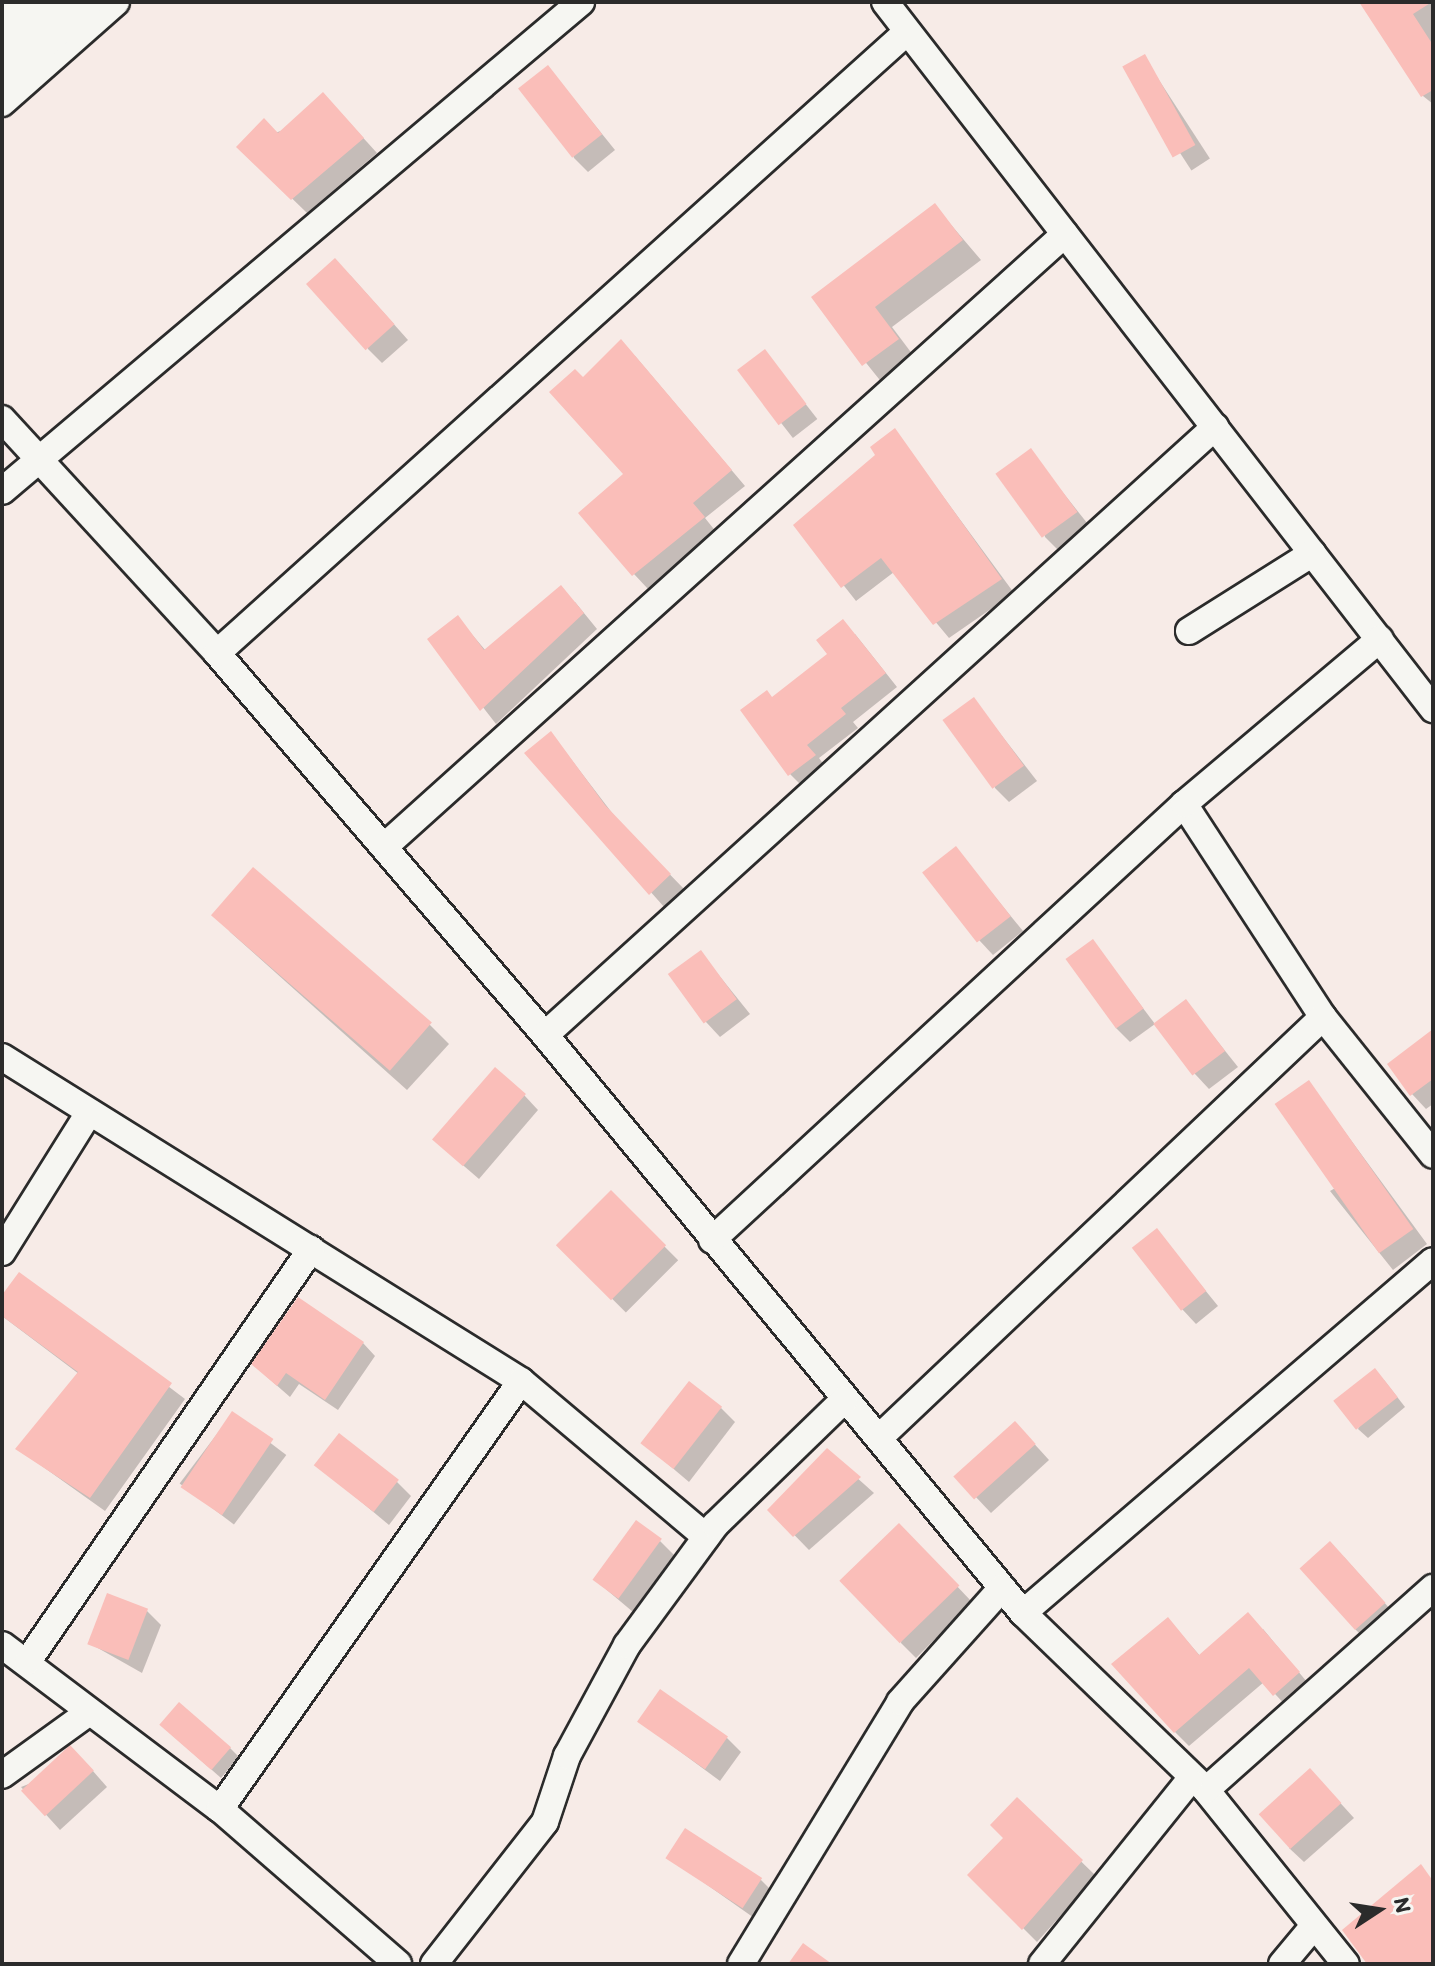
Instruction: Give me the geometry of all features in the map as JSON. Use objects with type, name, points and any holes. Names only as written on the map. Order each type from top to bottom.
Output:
[{"type":"highway","points":[[2,28],[32,2]]},
{"type":"highway","points":[[2,70],[80,2]]},
{"type":"street","points":[[2,103],[116,2]]},
{"type":"street","points":[[2,491],[316,230],[468,90],[581,2]]},
{"type":"street","points":[[885,2],[1433,709]]},
{"type":"street","points":[[217,653],[907,32]]},
{"type":"street","points":[[384,847],[1065,234]]},
{"type":"street","points":[[2,419],[217,653],[545,1035],[844,1400],[881,1436],[1023,1613],[1198,1786],[1346,1964]]},
{"type":"street","points":[[545,1035],[1215,427]]},
{"type":"street","points":[[1189,631],[1313,553]]},
{"type":"street","points":[[712,1240],[1184,804],[1380,639]]},
{"type":"street","points":[[1184,804],[1323,1017],[1433,1155]]},
{"type":"street","points":[[881,1436],[1323,1017]]},
{"type":"street","points":[[2,1057],[521,1381],[706,1537]]},
{"type":"street","points":[[2,1252],[89,1113]]},
{"type":"street","points":[[28,1661],[311,1249]]},
{"type":"street","points":[[1023,1613],[1433,1261]]},
{"type":"street","points":[[220,1809],[521,1381]]},
{"type":"street","points":[[434,1964],[545,1822],[567,1756],[627,1645],[706,1537],[844,1400]]},
{"type":"street","points":[[741,1964],[900,1702],[1002,1588]]},
{"type":"street","points":[[1042,1964],[1198,1786],[1433,1588]]},
{"type":"street","points":[[2,1645],[28,1661],[88,1713],[220,1809],[398,1964]]},
{"type":"street","points":[[2,1775],[88,1713]]},
{"type":"street","points":[[1282,1964],[1313,1927]]},
{"type":"building","points":[[1359,2],[1432,2],[1413,14],[1433,45],[1433,90],[1421,97]]},
{"type":"building","points":[[1145,54],[1195,145],[1173,158],[1122,67]]},
{"type":"building","points":[[548,65],[602,134],[572,158],[518,88]]},
{"type":"building","points":[[323,92],[364,138],[291,200],[236,147],[264,118],[278,133]]},
{"type":"building","points":[[935,203],[963,240],[875,307],[899,339],[862,366],[811,297]]},
{"type":"building","points":[[335,258],[395,324],[366,350],[306,284]]},
{"type":"building","points":[[621,339],[732,470],[693,503],[705,517],[632,576],[578,513],[623,474],[549,392],[575,369],[583,377]]},
{"type":"building","points":[[765,349],[807,404],[779,425],[737,370]]},
{"type":"building","points":[[895,428],[1002,579],[933,625],[881,558],[841,588],[793,525],[875,455],[870,447]]},
{"type":"building","points":[[1031,448],[1077,512],[1042,538],[995,474]]},
{"type":"building","points":[[561,585],[584,613],[480,711],[427,639],[458,615],[484,650]]},
{"type":"building","points":[[843,619],[886,673],[841,708],[846,714],[807,745],[816,755],[788,776],[740,710],[767,690],[772,697],[827,654],[816,640]]},
{"type":"building","points":[[974,697],[1024,766],[992,789],[942,720]]},
{"type":"building","points":[[551,731],[605,805],[671,874],[649,895],[524,753]]},
{"type":"building","points":[[956,846],[1011,916],[977,943],[922,872]]},
{"type":"building","points":[[253,867],[432,1022],[390,1071],[211,915]]},
{"type":"building","points":[[1093,939],[1144,1009],[1116,1029],[1065,959]]},
{"type":"building","points":[[701,950],[737,999],[704,1023],[668,974]]},
{"type":"building","points":[[1186,999],[1225,1051],[1192,1076],[1153,1024]]},
{"type":"building","points":[[1433,1029],[1433,1079],[1410,1096],[1387,1064]]},
{"type":"building","points":[[495,1067],[526,1094],[463,1166],[432,1139]]},
{"type":"building","points":[[1309,1080],[1413,1229],[1379,1253],[1275,1104]]},
{"type":"building","points":[[611,1190],[666,1245],[611,1300],[556,1245]]},
{"type":"building","points":[[1157,1228],[1206,1291],[1181,1311],[1132,1248]]},
{"type":"building","points":[[19,1272],[172,1383],[90,1498],[15,1449],[78,1372],[2,1316],[2,1295]]},
{"type":"building","points":[[298,1297],[364,1342],[325,1400],[286,1373],[277,1386],[251,1364]]},
{"type":"building","points":[[1375,1368],[1398,1397],[1356,1430],[1333,1401]]},
{"type":"building","points":[[689,1381],[722,1407],[673,1469],[640,1443]]},
{"type":"building","points":[[232,1411],[273,1439],[222,1515],[181,1487]]},
{"type":"building","points":[[1015,1421],[1036,1444],[974,1500],[953,1477]]},
{"type":"building","points":[[339,1433],[399,1480],[374,1512],[314,1465]]},
{"type":"building","points":[[827,1448],[861,1477],[793,1537],[767,1510]]},
{"type":"building","points":[[636,1520],[662,1539],[618,1599],[593,1580]]},
{"type":"building","points":[[899,1523],[959,1586],[900,1643],[839,1581]]},
{"type":"building","points":[[1330,1541],[1386,1603],[1355,1630],[1300,1568]]},
{"type":"building","points":[[107,1593],[148,1609],[128,1660],[87,1644]]},
{"type":"building","points":[[1248,1612],[1300,1672],[1273,1696],[1249,1668],[1174,1733],[1111,1664],[1168,1617],[1199,1655]]},
{"type":"building","points":[[660,1689],[728,1737],[705,1769],[637,1722]]},
{"type":"building","points":[[179,1702],[231,1747],[211,1770],[159,1725]]},
{"type":"building","points":[[70,1745],[94,1771],[45,1816],[21,1791]]},
{"type":"building","points":[[1310,1768],[1341,1803],[1290,1849],[1259,1814]]},
{"type":"building","points":[[1017,1797],[1083,1860],[1022,1930],[967,1875],[1003,1838],[990,1825]]},
{"type":"building","points":[[685,1828],[762,1878],[743,1908],[665,1858]]},
{"type":"building","points":[[1421,1864],[1433,1881],[1433,1964],[1367,1964],[1342,1930]]},
{"type":"building","points":[[803,1943],[832,1964],[788,1964]]}]
